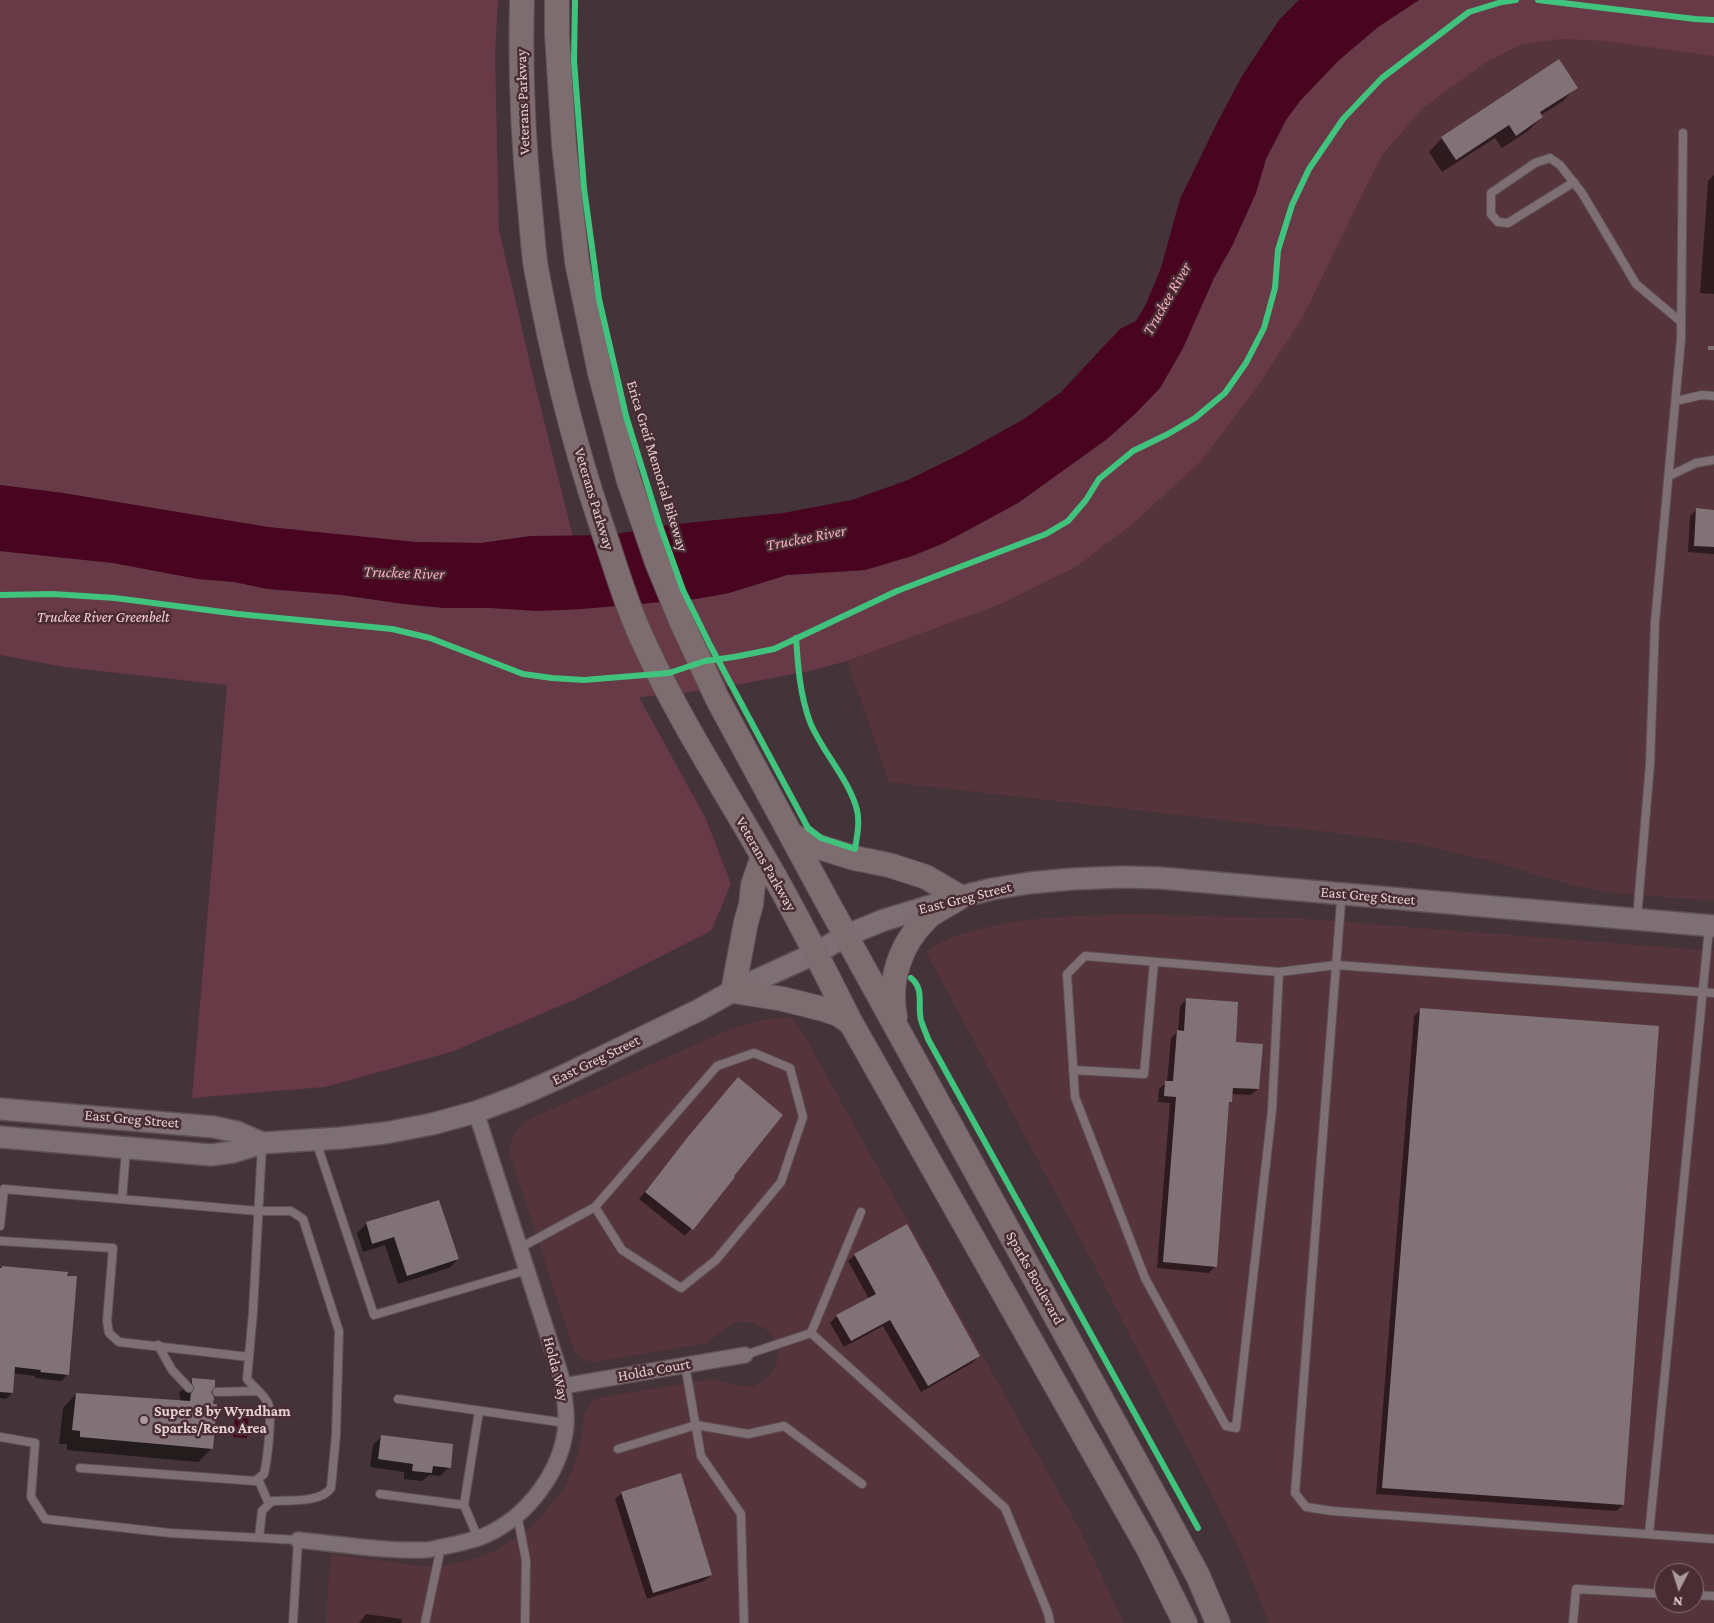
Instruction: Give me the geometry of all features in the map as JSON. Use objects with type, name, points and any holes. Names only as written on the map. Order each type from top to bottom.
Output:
[{"type":"main road","name":"Veterans Parkway","points":[[522,0],[524,148],[536,266],[560,382],[590,490],[619,579],[645,646],[677,709],[763,856],[816,953]]},
{"type":"main road","points":[[557,0],[556,35],[564,145],[577,262],[600,373],[628,478],[657,562],[682,623],[713,690],[847,935]]},
{"type":"main road","points":[[793,836],[819,847],[854,858],[890,865],[926,877],[960,897],[928,918],[909,940],[900,958],[894,979],[892,1000],[896,1026]]},
{"type":"main road","points":[[763,856],[753,885],[751,905],[733,991],[783,999],[823,1009],[838,1014],[851,1023]]},
{"type":"main road","name":"East Greg Street","points":[[0,1137],[211,1155],[233,1152],[262,1143],[316,1141],[385,1133],[432,1124],[476,1112],[561,1077],[699,1010],[733,991],[816,953],[847,935],[884,920],[960,897],[1020,884],[1072,879],[1160,878],[1712,926]]},
{"type":"main road","name":"Sparks Boulevard","points":[[847,935],[1168,1520],[1198,1576],[1218,1623]]},
{"type":"main road","points":[[816,953],[851,1023],[1148,1548],[1185,1623]]},
{"type":"main road","name":"East Greg Street","points":[[0,1109],[214,1126],[237,1132],[262,1143]]},
{"type":"street","name":"Holda Way","points":[[298,1540],[425,1550],[462,1543],[478,1538],[505,1524],[518,1514],[540,1490],[554,1468],[561,1448],[566,1423],[566,1399],[476,1112]]},
{"type":"street","name":"Holda Court","points":[[563,1386],[746,1355]]},
{"type":"lane","points":[[1637,920],[1650,764],[1655,622],[1681,339],[1683,133]]},
{"type":"lane","points":[[1574,182],[1508,223],[1498,222],[1491,214],[1491,194],[1535,163],[1550,158],[1560,165],[1574,182],[1582,193],[1636,284],[1680,321]]},
{"type":"lane","points":[[1676,401],[1702,395],[1714,396]]},
{"type":"lane","points":[[1669,476],[1696,462],[1714,460]]},
{"type":"lane","points":[[1341,902],[1295,1493],[1306,1507],[1332,1511],[1714,1539]]},
{"type":"lane","points":[[1649,1534],[1703,992],[1712,926]]},
{"type":"lane","points":[[1279,972],[1272,1110],[1236,1428],[1226,1426],[1145,1278],[1075,1098],[1067,974],[1085,956],[1279,972],[1336,965],[1714,993]]},
{"type":"lane","points":[[1073,1070],[1144,1074],[1154,962]]},
{"type":"lane","points":[[520,1248],[594,1207],[717,1066],[754,1053],[790,1068],[803,1117],[781,1182],[716,1260],[681,1288],[622,1250],[594,1207]]},
{"type":"lane","points":[[316,1141],[374,1315],[527,1270]]},
{"type":"lane","points":[[80,1468],[254,1481],[264,1474],[270,1415],[268,1403],[247,1379],[253,1312],[262,1143]]},
{"type":"lane","points":[[122,1199],[126,1148]]},
{"type":"lane","points":[[0,1226],[2,1189],[258,1211],[291,1211],[303,1219],[339,1331],[336,1435],[332,1488],[322,1496],[309,1499],[272,1501],[262,1511],[259,1538]]},
{"type":"lane","points":[[746,1355],[811,1333],[861,1212]]},
{"type":"lane","points":[[0,1241],[112,1248],[107,1321],[109,1333],[118,1342],[249,1356]]},
{"type":"lane","points":[[811,1333],[1005,1508],[1048,1613],[1050,1623]]},
{"type":"lane","points":[[158,1346],[172,1370],[189,1388]]},
{"type":"lane","points":[[685,1365],[701,1456],[741,1514],[744,1623]]},
{"type":"lane","points":[[217,1392],[258,1391]]},
{"type":"lane","points":[[398,1399],[566,1423]]},
{"type":"lane","points":[[478,1538],[464,1505],[479,1411]]},
{"type":"lane","points":[[618,1449],[696,1424],[748,1434],[784,1426],[862,1484]]},
{"type":"lane","points":[[0,1437],[35,1443],[31,1497],[45,1519],[170,1533],[298,1540],[293,1623]]},
{"type":"lane","points":[[258,1479],[269,1504]]},
{"type":"lane","points":[[380,1494],[464,1505]]},
{"type":"lane","points":[[518,1514],[526,1560],[525,1623]]},
{"type":"lane","points":[[425,1623],[442,1547]]},
{"type":"lane","points":[[1573,1623],[1576,1589],[1654,1593]]},
{"type":"shaded area","points":[[1562,39],[1602,41],[1714,56],[1714,901],[1606,892],[1574,886],[1492,861],[1412,843],[889,782],[847,661],[1001,604],[1076,567],[1133,524],[1200,462],[1257,388],[1304,315],[1364,191],[1385,153],[1422,109],[1485,63],[1522,44]]},
{"type":"shaded area","points":[[1134,914],[1306,919],[1714,951],[1714,1623],[1269,1623],[1241,1552],[1092,1261],[926,952],[942,942],[964,933],[1025,920]]},
{"type":"shaded area","points":[[792,1017],[800,1028],[1080,1530],[1124,1623],[325,1623],[331,1554],[427,1567],[448,1565],[486,1555],[521,1535],[540,1518],[565,1487],[580,1446],[584,1414],[594,1400],[602,1397],[713,1379],[751,1387],[762,1382],[771,1374],[777,1363],[778,1351],[773,1338],[765,1328],[752,1323],[740,1322],[731,1324],[707,1343],[601,1361],[591,1362],[581,1358],[574,1351],[509,1151],[512,1139],[527,1120],[728,1030],[761,1020]]},
{"type":"green space","points":[[0,0],[498,0],[495,53],[499,230],[573,537],[531,536],[481,543],[416,542],[358,537],[268,527],[63,493],[0,485]]},
{"type":"green space","name":"Truckee River Greenbelt","points":[[1419,0],[1714,0],[1714,56],[1602,41],[1562,39],[1522,44],[1485,63],[1422,109],[1384,153],[1304,315],[1257,388],[1200,462],[1133,524],[1076,567],[1001,604],[847,661],[814,670],[742,684],[684,693],[639,697],[706,819],[731,884],[711,931],[574,1000],[451,1052],[325,1087],[192,1098],[227,685],[64,667],[0,655],[0,551],[113,563],[198,579],[234,582],[268,589],[342,595],[444,608],[627,605],[696,599],[729,593],[787,575],[865,570],[912,556],[944,543],[1018,503],[1107,439],[1160,388],[1183,348],[1214,278],[1232,246],[1256,193],[1266,159],[1286,120],[1300,101],[1338,61],[1378,27]]},
{"type":"water","name":"Truckee River","points":[[1299,0],[1419,0],[1378,27],[1338,61],[1300,101],[1286,120],[1266,159],[1256,193],[1232,246],[1214,278],[1183,348],[1160,388],[1107,439],[1018,503],[944,543],[912,556],[865,570],[787,575],[729,593],[696,599],[538,611],[444,608],[342,595],[268,589],[234,582],[198,579],[113,563],[0,551],[0,485],[63,493],[268,527],[416,542],[481,543],[531,536],[610,535],[668,525],[783,513],[852,500],[908,480],[961,454],[1024,419],[1061,392],[1120,329],[1136,321],[1146,304],[1161,268],[1180,199],[1218,121],[1242,76],[1279,20]]},
{"type":"water","points":[[235,1413],[249,1415],[247,1438],[233,1437]]},
{"type":"building","points":[[1559,59],[1578,88],[1540,112],[1543,117],[1516,136],[1509,125],[1456,160],[1441,137]]},
{"type":"building","points":[[1696,508],[1714,510],[1714,547],[1694,546]]},
{"type":"building","points":[[1186,998],[1238,1002],[1236,1042],[1263,1044],[1259,1089],[1233,1088],[1232,1102],[1229,1102],[1217,1267],[1163,1262],[1176,1097],[1164,1096],[1165,1081],[1173,1081],[1177,1030],[1184,1031]]},
{"type":"building","points":[[1420,1008],[1659,1026],[1624,1505],[1382,1488]]},
{"type":"building","points":[[738,1077],[783,1115],[693,1230],[645,1192]]},
{"type":"building","points":[[439,1200],[459,1259],[407,1276],[394,1237],[372,1244],[366,1222]]},
{"type":"building","points":[[907,1224],[980,1356],[928,1386],[890,1320],[851,1341],[836,1315],[876,1294],[854,1254]]},
{"type":"building","points":[[2,1266],[68,1272],[67,1276],[77,1276],[69,1375],[15,1367],[13,1393],[0,1392],[0,1268]]},
{"type":"building","name":"Super 8 by Wyndham Sparks/Reno Area","points":[[192,1378],[215,1380],[215,1387],[211,1392],[214,1397],[213,1404],[217,1404],[213,1449],[80,1437],[80,1431],[72,1430],[76,1393],[190,1401],[191,1393],[194,1389]]},
{"type":"building","points":[[381,1435],[453,1444],[451,1468],[433,1466],[432,1473],[412,1471],[413,1464],[378,1459]]},
{"type":"building","points":[[681,1473],[712,1575],[653,1593],[621,1492]]},
{"type":"railway","points":[[1708,348],[1714,348]]},
{"type":"cycle path","name":"Erica Greif Memorial Bikeway","points":[[575,0],[574,61],[584,188],[599,299],[626,416],[659,523],[683,590],[710,645],[808,828],[821,838],[855,849],[858,825],[857,810],[848,788],[810,722],[802,691],[796,638]]},
{"type":"cycle path","points":[[0,595],[53,594],[115,598],[238,614],[392,629],[430,638],[523,674],[552,678],[584,680],[669,673],[705,661],[774,649],[897,591],[1046,534],[1068,521],[1086,500],[1099,479],[1133,451],[1195,418],[1225,393],[1246,363],[1264,328],[1275,288],[1278,250],[1292,205],[1309,169],[1343,119],[1382,78],[1469,12],[1502,2],[1516,0]]},
{"type":"cycle path","points":[[1538,0],[1714,20]]},
{"type":"cycle path","points":[[911,978],[918,987],[921,1020],[928,1039],[1198,1528]]},
{"type":"place","name":"Super 8 by Wyndham Sparks/Reno Area","points":[[144,1420]]}]
